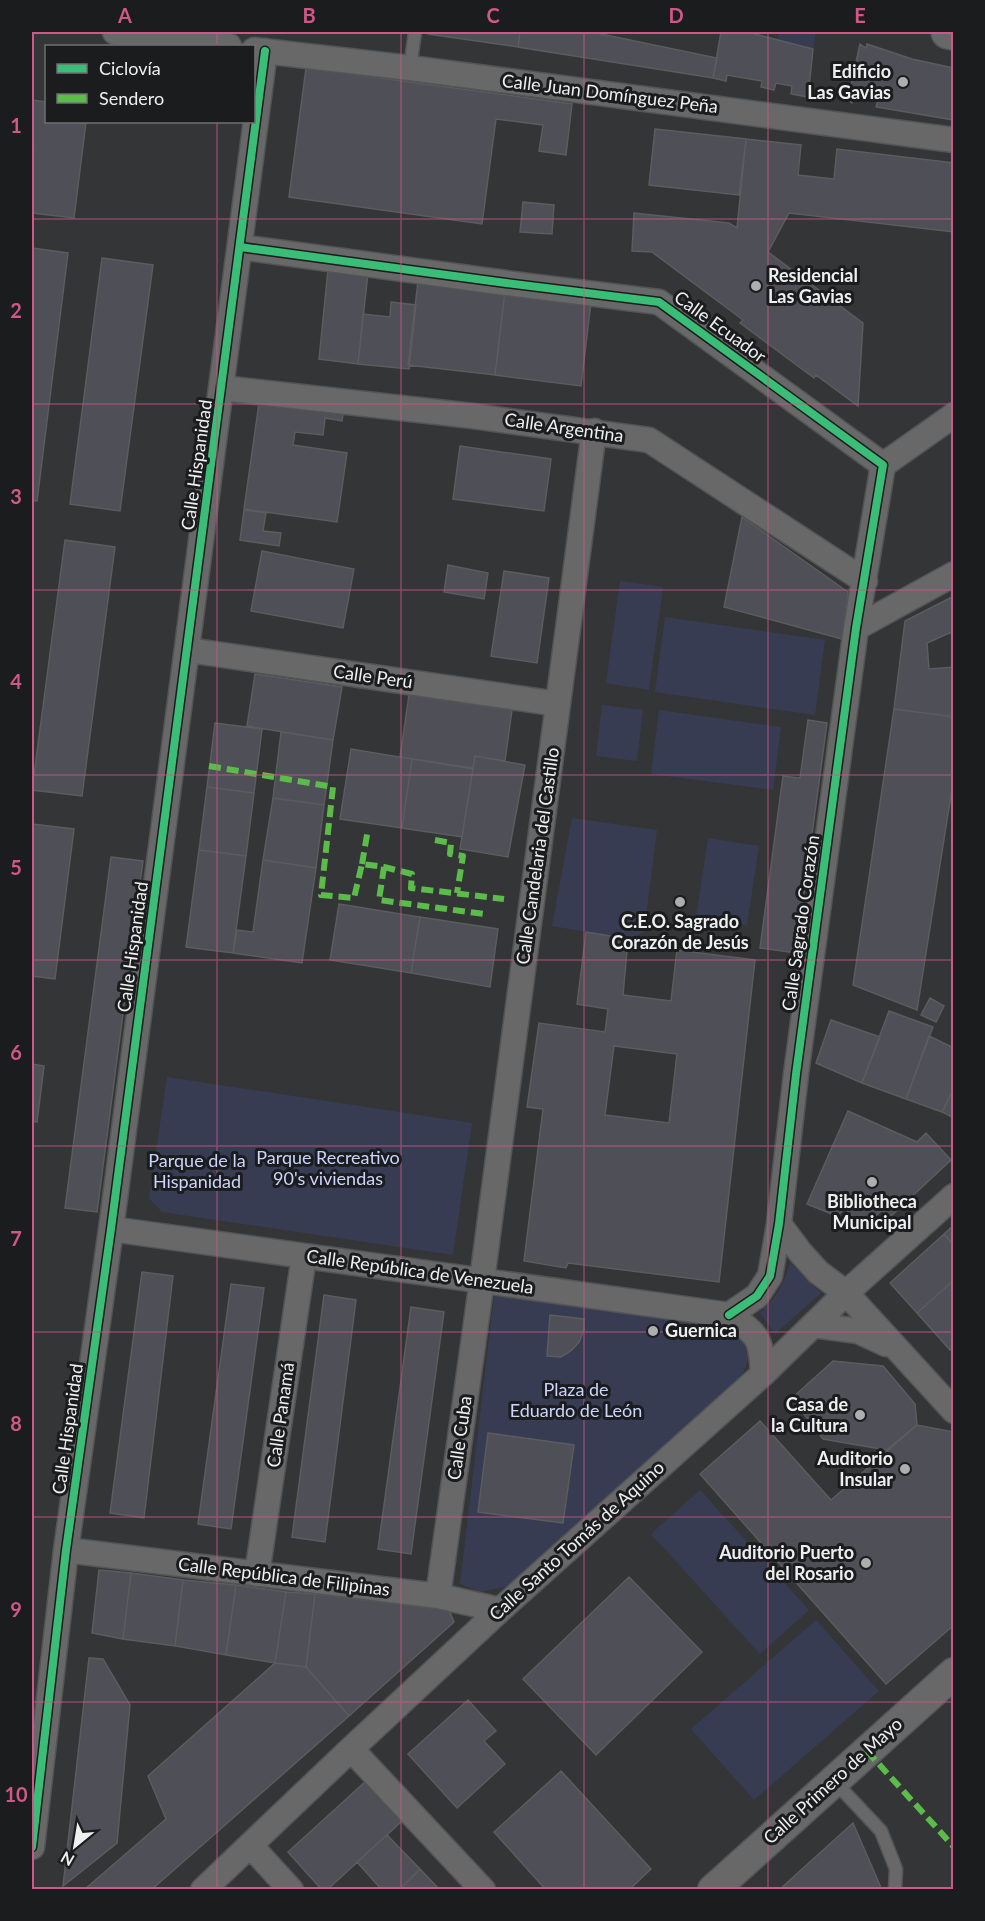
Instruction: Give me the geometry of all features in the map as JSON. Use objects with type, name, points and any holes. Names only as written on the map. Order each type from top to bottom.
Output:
[{"type":"main road","points":[[948,32],[954,33]]},
{"type":"street","points":[[115,32],[220,45]]},
{"type":"street","name":"Calle Juan Domínguez Peña","points":[[259,51],[410,68],[954,140]]},
{"type":"street","name":"Calle Hispanidad","points":[[255,92],[259,51]]},
{"type":"street","name":"Calle Hispanidad","points":[[32,1847],[66,1550],[188,650],[240,247],[252,123]]},
{"type":"street","name":"Calle Ecuador","points":[[240,247],[658,302],[883,465]]},
{"type":"street","name":"Calle Argentina","points":[[222,388],[594,431],[649,440],[865,581]]},
{"type":"street","points":[[856,628],[883,465],[954,415]]},
{"type":"street","name":"Calle Candelaria del Castillo","points":[[482,1281],[594,431]]},
{"type":"street","points":[[856,628],[954,574]]},
{"type":"street","name":"Calle Sagrado Corazón","points":[[729,1315],[757,1296],[770,1276],[779,1224],[798,1062],[856,628]]},
{"type":"street","name":"Calle Perú","points":[[188,650],[558,704]]},
{"type":"street","name":"Calle Santo Tomás de Aquino","points":[[203,1890],[501,1610],[762,1374],[846,1293],[954,1197]]},
{"type":"street","points":[[779,1224],[818,1272],[846,1293],[954,1411]]},
{"type":"street","name":"Calle República de Venezuela","points":[[111,1229],[729,1315]]},
{"type":"street","name":"Calle Panamá","points":[[257,1574],[304,1256]]},
{"type":"street","name":"Calle Cuba","points":[[438,1596],[482,1281]]},
{"type":"street","points":[[729,1315],[752,1330],[761,1347],[762,1374]]},
{"type":"street","points":[[813,1325],[858,1331],[897,1348]]},
{"type":"street","name":"Calle República de Filipinas","points":[[66,1550],[438,1596],[501,1610]]},
{"type":"street","name":"Calle Primero de Mayo","points":[[713,1890],[954,1673]]},
{"type":"street","points":[[351,1749],[483,1890]]},
{"type":"street","points":[[250,1845],[291,1890]]},
{"type":"lane","points":[[410,68],[415,32]]},
{"type":"lane","points":[[834,1781],[881,1831],[896,1869],[895,1890]]},
{"type":"green space","points":[[779,32],[816,32],[813,49],[778,40]]},
{"type":"green space","points":[[620,581],[663,587],[649,690],[606,683]]},
{"type":"green space","points":[[665,617],[825,640],[815,715],[655,692]]},
{"type":"green space","points":[[602,705],[643,710],[637,761],[596,756]]},
{"type":"green space","points":[[659,710],[781,727],[773,790],[651,774]]},
{"type":"green space","points":[[572,818],[657,830],[644,932],[628,939],[552,926]]},
{"type":"green space","points":[[708,838],[759,846],[747,925],[696,917]]},
{"type":"green space","name":"Parque Recreativo 90's viviendas","points":[[167,1077],[472,1123],[453,1255],[162,1212],[149,1198]]},
{"type":"green space","points":[[790,1263],[821,1293],[775,1334],[760,1313],[779,1291]]},
{"type":"green space","name":"Plaza de Eduardo de León","points":[[494,1296],[723,1324],[745,1339],[749,1350],[742,1376],[518,1584],[480,1592],[460,1584]]},
{"type":"green space","points":[[700,1490],[809,1610],[760,1654],[651,1534]]},
{"type":"green space","points":[[816,1620],[879,1691],[754,1800],[691,1729]]},
{"type":"building","points":[[428,32],[520,32],[518,47],[428,34]]},
{"type":"building","points":[[520,32],[602,32],[601,34],[717,58],[713,78],[518,47]]},
{"type":"building","points":[[721,32],[747,32],[813,49],[808,97],[791,94],[792,86],[776,83],[774,90],[761,87],[762,81],[727,75],[726,81],[713,78]]},
{"type":"building","name":"Edificio Las Gavias","points":[[860,44],[866,48],[867,44],[912,59],[954,68],[954,120],[876,107],[878,100],[853,96],[852,103],[848,99]]},
{"type":"building","points":[[306,68],[572,104],[566,155],[539,151],[543,125],[496,119],[482,224],[289,197]]},
{"type":"building","points":[[32,100],[45,102],[45,123],[86,123],[74,218],[32,213],[34,146],[32,146]]},
{"type":"building","points":[[655,129],[746,139],[739,195],[649,185]]},
{"type":"building","name":"Residencial Las Gavias","points":[[746,139],[801,145],[798,175],[834,179],[837,149],[954,163],[954,232],[789,213],[768,252],[863,323],[858,406],[816,375],[814,378],[740,323],[743,320],[652,252],[632,251],[634,213],[729,223],[737,228]]},
{"type":"building","points":[[523,202],[554,205],[552,234],[520,232]]},
{"type":"building","points":[[32,248],[68,253],[37,501],[32,500]]},
{"type":"building","points":[[102,258],[153,265],[120,511],[70,504]]},
{"type":"building","points":[[329,260],[369,264],[358,364],[319,359]]},
{"type":"building","points":[[419,273],[506,283],[495,375],[408,365]]},
{"type":"building","points":[[506,283],[592,294],[581,386],[495,375]]},
{"type":"building","points":[[391,302],[416,305],[409,369],[358,364],[363,314],[390,317]]},
{"type":"building","points":[[260,396],[344,408],[342,421],[325,418],[323,435],[295,432],[293,445],[347,453],[337,522],[244,509]]},
{"type":"building","points":[[460,446],[551,459],[544,511],[453,499]]},
{"type":"building","points":[[244,510],[266,513],[263,531],[281,533],[279,546],[240,540]]},
{"type":"building","points":[[742,517],[848,592],[842,639],[724,607]]},
{"type":"building","points":[[65,540],[115,547],[82,796],[32,790]]},
{"type":"building","points":[[262,551],[354,569],[343,628],[251,611]]},
{"type":"building","points":[[448,565],[488,573],[484,599],[444,592]]},
{"type":"building","points":[[504,571],[549,578],[537,663],[491,656]]},
{"type":"building","points":[[954,596],[954,631],[927,643],[929,669],[954,667],[954,717],[894,709],[905,621]]},
{"type":"building","points":[[255,674],[342,687],[333,740],[247,726]]},
{"type":"building","points":[[409,695],[512,710],[505,761],[475,756],[473,768],[400,757]]},
{"type":"building","points":[[894,709],[954,717],[954,776],[917,1010],[853,985]]},
{"type":"building","points":[[808,720],[827,723],[796,953],[760,948],[783,776],[800,778]]},
{"type":"building","points":[[215,723],[262,729],[254,793],[207,787]]},
{"type":"building","points":[[281,732],[333,740],[324,805],[273,798]]},
{"type":"building","points":[[351,749],[412,759],[402,828],[340,819]]},
{"type":"building","points":[[475,756],[525,765],[508,857],[460,849]]},
{"type":"building","points":[[412,759],[473,769],[462,837],[402,828]]},
{"type":"building","points":[[207,787],[254,793],[246,856],[199,850]]},
{"type":"building","points":[[273,798],[324,805],[316,868],[263,860]]},
{"type":"building","points":[[32,824],[74,829],[55,979],[32,976]]},
{"type":"building","points":[[199,850],[246,856],[233,953],[186,947]]},
{"type":"building","points":[[111,857],[143,861],[97,1212],[65,1208]]},
{"type":"building","points":[[263,860],[316,868],[302,963],[233,953],[237,930],[253,932]]},
{"type":"building","points":[[339,904],[420,917],[411,973],[330,960]]},
{"type":"building","points":[[420,917],[498,929],[490,987],[411,973]]},
{"type":"building","points":[[586,932],[628,939],[623,995],[671,1001],[677,950],[755,960],[719,1282],[568,1263],[566,1268],[524,1261],[543,1109],[527,1107],[539,1023],[605,1032],[608,1009],[577,1004]],"holes":[[[614,1046],[677,1054],[669,1123],[605,1115]]]},
{"type":"building","points":[[930,998],[944,1006],[936,1022],[921,1015]]},
{"type":"building","points":[[889,1011],[933,1027],[906,1099],[862,1083]]},
{"type":"building","points":[[831,1020],[880,1037],[862,1083],[816,1063]]},
{"type":"building","points":[[929,1036],[954,1048],[954,1088],[942,1112],[906,1099]]},
{"type":"building","points":[[32,1064],[44,1066],[37,1122],[32,1121]]},
{"type":"building","points":[[954,1088],[954,1118],[942,1112]]},
{"type":"building","name":"Bibliotheca Municipal","points":[[848,1111],[917,1142],[926,1133],[951,1160],[889,1218],[882,1210],[863,1228],[845,1208],[837,1216],[807,1204]]},
{"type":"building","points":[[954,1225],[954,1245],[944,1234]]},
{"type":"building","points":[[944,1234],[954,1245],[954,1280],[917,1313],[890,1283]]},
{"type":"building","points":[[142,1272],[173,1276],[144,1518],[110,1513]]},
{"type":"building","points":[[954,1280],[954,1347],[950,1350],[917,1313]]},
{"type":"building","points":[[231,1284],[264,1288],[231,1529],[198,1524]]},
{"type":"building","points":[[324,1295],[356,1300],[325,1542],[292,1537]]},
{"type":"building","points":[[411,1307],[444,1312],[411,1554],[378,1549]]},
{"type":"building","points":[[550,1315],[584,1319],[584,1330],[579,1342],[561,1357],[547,1356]]},
{"type":"building","name":"Casa de la Cultura","points":[[833,1361],[883,1366],[915,1404],[917,1425],[886,1450],[823,1439],[792,1398]]},
{"type":"building","name":"Auditorio Puerto del Rosario","points":[[760,1421],[831,1500],[917,1425],[954,1432],[954,1625],[886,1684],[700,1474]]},
{"type":"building","points":[[488,1433],[574,1445],[563,1523],[478,1512]]},
{"type":"building","points":[[99,1570],[131,1573],[123,1639],[92,1633]]},
{"type":"building","points":[[131,1573],[183,1580],[175,1646],[123,1639]]},
{"type":"building","points":[[629,1577],[702,1652],[596,1755],[523,1679]]},
{"type":"building","points":[[183,1580],[236,1585],[226,1655],[175,1646]]},
{"type":"building","points":[[236,1585],[286,1592],[275,1663],[226,1655]]},
{"type":"building","points":[[286,1592],[315,1594],[306,1667],[275,1663]]},
{"type":"building","points":[[315,1594],[449,1610],[454,1622],[349,1716],[306,1667]]},
{"type":"building","points":[[89,1658],[103,1659],[130,1705],[117,1843],[63,1886]]},
{"type":"building","points":[[275,1663],[306,1667],[349,1716],[151,1890],[84,1890],[166,1819],[148,1776]]},
{"type":"building","points":[[468,1700],[496,1731],[484,1741],[505,1764],[457,1808],[408,1754]]},
{"type":"building","points":[[561,1771],[651,1869],[629,1890],[546,1890],[494,1832]]},
{"type":"building","points":[[366,1781],[402,1821],[327,1890],[322,1890],[288,1852]]},
{"type":"building","points":[[853,1823],[882,1890],[779,1890]]},
{"type":"building","points":[[387,1835],[420,1869],[399,1890],[382,1890],[357,1862]]},
{"type":"building","points":[[420,1869],[440,1890],[399,1890]]},
{"type":"marked path","points":[[209,766],[333,787],[321,895],[354,898],[362,864],[412,874],[411,888],[504,899]]},
{"type":"marked path","points":[[362,864],[368,829]]},
{"type":"marked path","points":[[435,840],[451,843],[450,854],[463,856],[457,893]]},
{"type":"marked path","points":[[384,867],[379,900],[484,914]]},
{"type":"marked path","points":[[867,1751],[954,1847]]},
{"type":"cycle path","points":[[32,1847],[66,1550],[111,1229],[265,51]]},
{"type":"cycle path","points":[[240,247],[659,302],[883,465],[856,628],[796,1074],[779,1224],[770,1276],[757,1296],[729,1315]]},
{"type":"place","name":"Edificio Las Gavias","points":[[903,82]]},
{"type":"place","name":"Residencial Las Gavias","points":[[756,286]]},
{"type":"place","name":"C.E.O. Sagrado Corazón de Jesús","points":[[680,902]]},
{"type":"place","name":"Bibliotheca Municipal","points":[[872,1182]]},
{"type":"place","name":"Guernica","points":[[653,1331]]},
{"type":"place","name":"Casa de la Cultura","points":[[860,1415]]},
{"type":"place","name":"Auditorio Insular","points":[[905,1469]]},
{"type":"place","name":"Auditorio Puerto del Rosario","points":[[866,1563]]},
{"type":"park label","name":"Parque de la Hispanidad","points":[[197,1171]]}]
